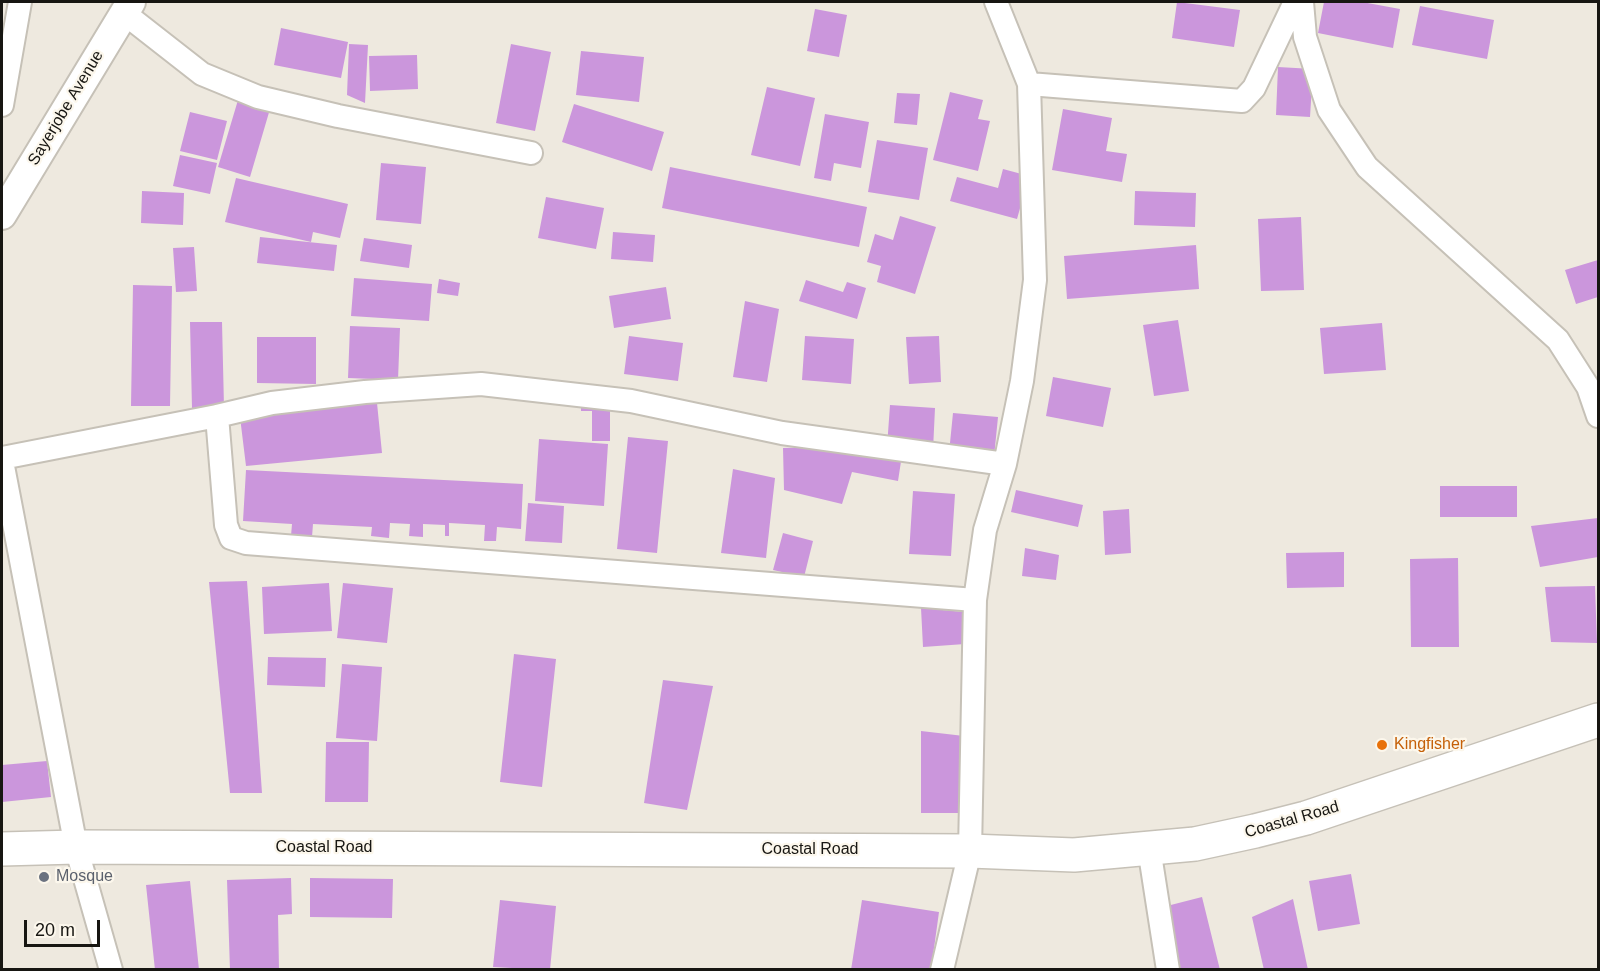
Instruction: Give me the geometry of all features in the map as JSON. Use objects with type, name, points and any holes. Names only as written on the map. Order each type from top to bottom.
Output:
[{"type":"main road","name":"Coastal Road","points":[[2,849],[970,851],[1074,855],[1195,844],[1306,818],[1599,720]]},
{"type":"street","points":[[2,105],[20,2]]},
{"type":"street","points":[[942,969],[970,851],[975,600],[985,530],[1005,464],[1022,381],[1035,280],[1029,84],[996,2]]},
{"type":"street","points":[[1029,84],[1242,101],[1254,88],[1295,2]]},
{"type":"street","points":[[1302,2],[1305,37],[1329,110],[1367,167],[1558,340],[1588,387],[1599,416]]},
{"type":"street","points":[[127,7],[202,74],[258,97],[338,116],[531,153]]},
{"type":"street","name":"Sayerjobe Avenue","points":[[2,215],[127,7]]},
{"type":"street","points":[[111,969],[76,848],[2,460],[273,403],[365,392],[481,384],[631,401],[783,433],[1005,464]]},
{"type":"street","points":[[217,416],[226,525],[231,538],[246,543],[975,600]]},
{"type":"street","points":[[1149,848],[1168,969]]},
{"type":"building","points":[[1177,2],[1240,10],[1234,47],[1172,38]]},
{"type":"building","points":[[1324,2],[1362,2],[1400,9],[1393,48],[1318,33]]},
{"type":"building","points":[[1420,6],[1494,20],[1487,59],[1412,45]]},
{"type":"building","points":[[815,9],[847,15],[839,57],[807,51]]},
{"type":"building","points":[[281,28],[348,42],[341,78],[274,65]]},
{"type":"building","points":[[349,44],[368,45],[365,103],[347,95]]},
{"type":"building","points":[[511,44],[551,52],[535,131],[496,123]]},
{"type":"building","points":[[581,51],[644,57],[639,102],[576,95]]},
{"type":"building","points":[[417,55],[418,89],[370,91],[369,56]]},
{"type":"building","points":[[1278,67],[1313,69],[1310,117],[1276,115]]},
{"type":"building","points":[[767,87],[815,98],[800,166],[751,155]]},
{"type":"building","points":[[950,92],[983,100],[978,119],[990,121],[978,171],[933,160]]},
{"type":"building","points":[[897,93],[920,94],[917,125],[894,123]]},
{"type":"building","points":[[238,100],[270,109],[250,177],[218,167]]},
{"type":"building","points":[[574,104],[664,132],[652,171],[562,142]]},
{"type":"building","points":[[1063,109],[1112,118],[1106,151],[1127,154],[1122,182],[1052,170]]},
{"type":"building","points":[[190,112],[227,121],[217,160],[180,151]]},
{"type":"building","points":[[825,114],[869,122],[861,168],[834,163],[831,181],[814,178]]},
{"type":"building","points":[[877,140],[928,148],[919,200],[868,192]]},
{"type":"building","points":[[180,155],[217,163],[210,194],[173,186]]},
{"type":"building","points":[[381,163],[426,167],[421,224],[376,220]]},
{"type":"building","points":[[670,167],[867,207],[859,247],[662,208]]},
{"type":"building","points":[[1003,169],[1029,176],[1017,219],[950,201],[957,177],[998,188]]},
{"type":"building","points":[[236,178],[348,204],[340,238],[313,232],[311,242],[225,222]]},
{"type":"building","points":[[142,191],[184,193],[183,225],[141,223]]},
{"type":"building","points":[[1135,191],[1196,193],[1195,227],[1134,225]]},
{"type":"building","points":[[546,197],[604,208],[596,249],[538,238]]},
{"type":"building","points":[[900,216],[936,227],[915,294],[877,282],[881,266],[867,262],[875,234],[893,240]]},
{"type":"building","points":[[1301,217],[1304,290],[1261,291],[1258,219]]},
{"type":"building","points":[[613,232],[655,235],[653,262],[611,259]]},
{"type":"building","points":[[260,237],[337,245],[334,271],[257,263]]},
{"type":"building","points":[[364,238],[412,245],[409,268],[360,261]]},
{"type":"building","points":[[1196,245],[1199,289],[1067,299],[1064,256]]},
{"type":"building","points":[[194,247],[197,291],[176,292],[173,248]]},
{"type":"building","points":[[1598,260],[1598,297],[1576,304],[1565,270]]},
{"type":"building","points":[[354,278],[432,284],[429,321],[351,316]]},
{"type":"building","points":[[439,279],[460,283],[458,296],[437,293]]},
{"type":"building","points":[[806,280],[843,292],[847,282],[866,288],[857,319],[799,301]]},
{"type":"building","points":[[133,285],[172,286],[170,406],[131,406]]},
{"type":"building","points":[[666,287],[671,319],[614,328],[609,296]]},
{"type":"building","points":[[745,301],[779,309],[767,382],[733,377]]},
{"type":"building","points":[[1178,320],[1189,391],[1154,396],[1143,325]]},
{"type":"building","points":[[190,322],[222,322],[224,407],[192,408]]},
{"type":"building","points":[[1382,323],[1386,370],[1324,374],[1320,328]]},
{"type":"building","points":[[350,326],[400,328],[398,380],[348,378]]},
{"type":"building","points":[[629,336],[683,343],[678,381],[624,374]]},
{"type":"building","points":[[805,336],[854,339],[851,384],[802,380]]},
{"type":"building","points":[[939,336],[941,382],[909,384],[906,337]]},
{"type":"building","points":[[257,337],[316,337],[316,384],[257,383]]},
{"type":"building","points":[[1053,377],[1111,388],[1103,427],[1046,416]]},
{"type":"building","points":[[581,399],[610,399],[610,441],[592,441],[592,411],[581,411]]},
{"type":"building","points":[[377,403],[382,453],[246,466],[240,417]]},
{"type":"building","points":[[890,405],[935,408],[933,450],[887,447]]},
{"type":"building","points":[[953,413],[998,417],[994,457],[949,453]]},
{"type":"building","points":[[628,437],[668,441],[657,553],[617,549]]},
{"type":"building","points":[[539,439],[608,444],[604,506],[535,501]]},
{"type":"building","points":[[855,446],[902,455],[898,481],[852,472],[842,504],[784,490],[783,448]]},
{"type":"building","points":[[733,469],[775,478],[766,558],[721,553]]},
{"type":"building","points":[[246,470],[523,484],[521,529],[497,527],[496,541],[484,541],[485,525],[449,523],[449,536],[445,536],[445,525],[423,524],[423,537],[409,536],[410,524],[390,523],[389,538],[371,536],[372,527],[313,524],[312,537],[291,536],[292,524],[243,521]]},
{"type":"building","points":[[1440,486],[1517,486],[1517,517],[1440,517]]},
{"type":"building","points":[[1016,490],[1083,505],[1078,527],[1011,512]]},
{"type":"building","points":[[913,491],[955,494],[951,556],[909,554]]},
{"type":"building","points":[[528,503],[564,506],[562,543],[525,541]]},
{"type":"building","points":[[1129,509],[1131,553],[1105,555],[1103,511]]},
{"type":"building","points":[[1598,518],[1598,557],[1540,567],[1531,526]]},
{"type":"building","points":[[783,533],[813,541],[804,577],[773,570]]},
{"type":"building","points":[[1025,548],[1059,555],[1056,580],[1022,576]]},
{"type":"building","points":[[1344,552],[1344,587],[1287,588],[1286,553]]},
{"type":"building","points":[[1458,558],[1459,647],[1411,647],[1410,559]]},
{"type":"building","points":[[247,581],[262,793],[230,793],[209,582]]},
{"type":"building","points":[[329,583],[332,631],[264,634],[262,587]]},
{"type":"building","points":[[343,583],[393,588],[387,643],[337,638]]},
{"type":"building","points":[[1595,586],[1597,643],[1551,642],[1545,587]]},
{"type":"building","points":[[921,608],[964,612],[965,644],[923,647]]},
{"type":"building","points":[[514,654],[556,659],[542,787],[500,782]]},
{"type":"building","points":[[268,657],[326,658],[325,687],[267,685]]},
{"type":"building","points":[[342,664],[382,667],[377,741],[336,738]]},
{"type":"building","points":[[663,680],[713,686],[687,810],[644,803]]},
{"type":"building","points":[[921,731],[964,736],[961,813],[921,813]]},
{"type":"building","points":[[326,742],[369,742],[368,802],[325,802]]},
{"type":"building","points":[[47,761],[51,797],[2,802],[2,765]]},
{"type":"building","points":[[1351,874],[1360,924],[1318,931],[1309,881]]},
{"type":"building","points":[[291,878],[292,914],[278,915],[279,970],[230,970],[227,880]]},
{"type":"building","points":[[310,878],[393,879],[392,918],[310,917]]},
{"type":"building","points":[[190,881],[199,970],[155,970],[146,885]]},
{"type":"building","points":[[1202,897],[1220,970],[1178,970],[1163,907]]},
{"type":"building","points":[[1293,899],[1308,970],[1264,970],[1252,917]]},
{"type":"building","points":[[500,900],[556,906],[550,970],[493,967]]},
{"type":"building","points":[[862,900],[939,912],[931,970],[851,970]]},
{"type":"place","name":"Kingfisher","points":[[1382,745]]},
{"type":"place","name":"Mosque","points":[[44,877]]}]
